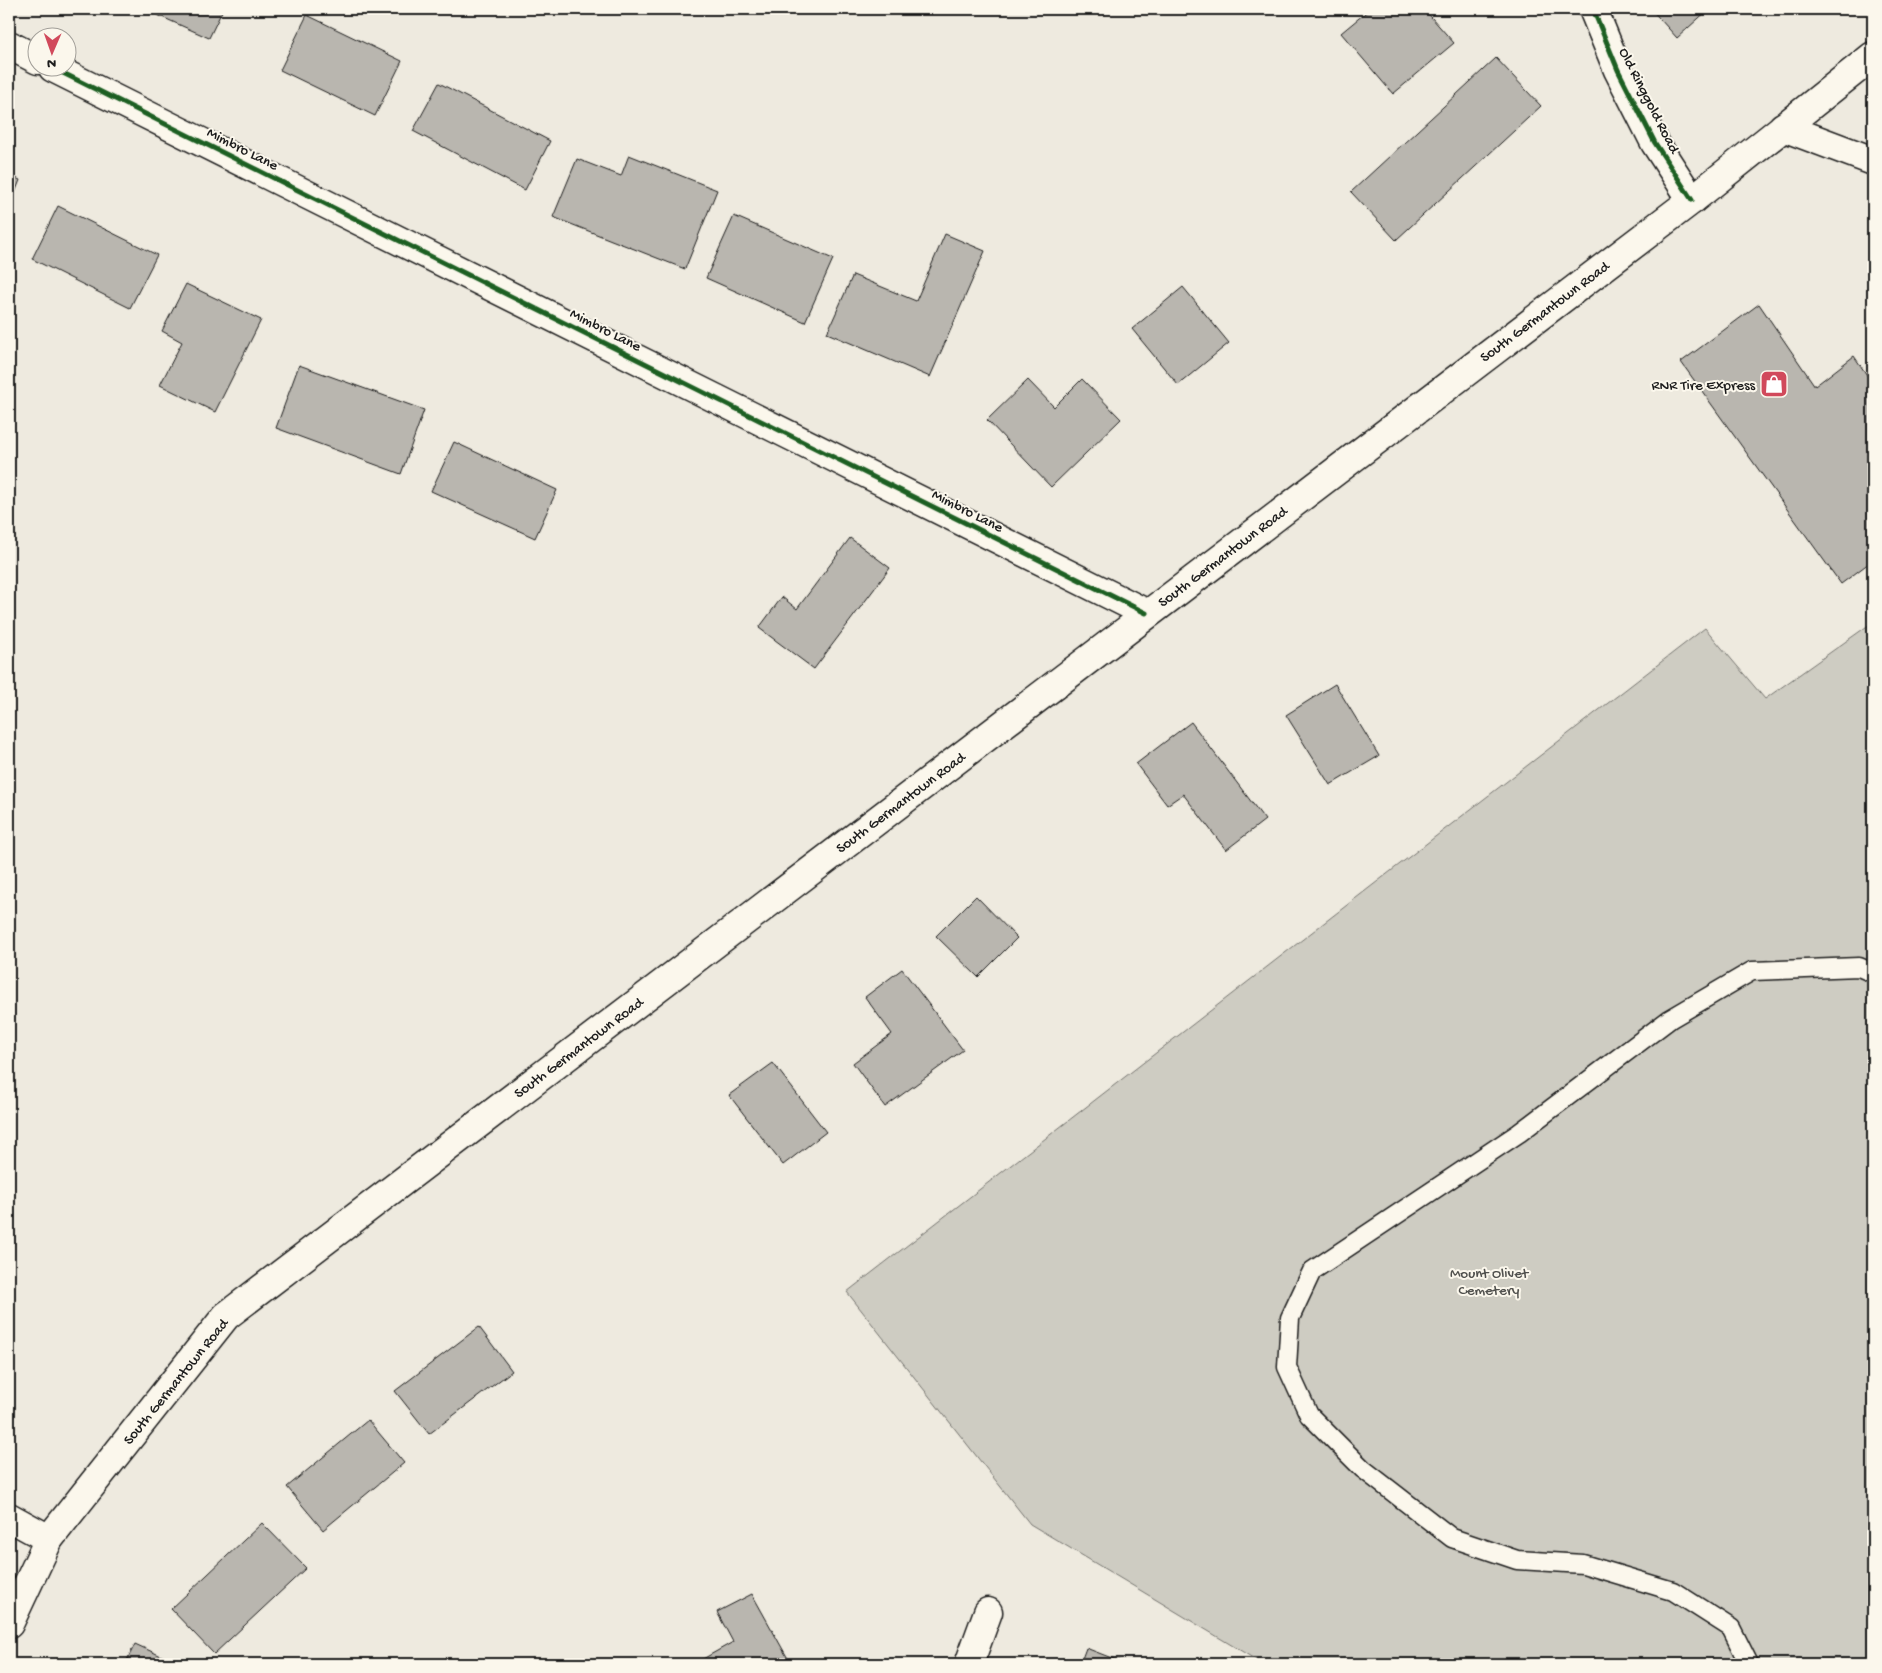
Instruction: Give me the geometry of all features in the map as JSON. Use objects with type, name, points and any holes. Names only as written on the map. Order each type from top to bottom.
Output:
[{"type":"main road","name":"Old Ringgold Road","points":[[1593,9],[1618,70],[1655,142],[1692,200]]},
{"type":"main road","points":[[9,45],[28,55]]},
{"type":"main road","name":"South Germantown Road","points":[[9,1624],[49,1539],[226,1316],[1146,613],[1692,200],[1873,56]]},
{"type":"main road","name":"Mimbro Lane","points":[[73,78],[1146,613]]},
{"type":"main road","points":[[1783,127],[1873,161]]},
{"type":"main road","points":[[9,1517],[49,1539]]},
{"type":"main road","points":[[969,1664],[988,1612]]},
{"type":"lane","points":[[1748,1664],[1731,1628],[1673,1591],[1584,1564],[1518,1560],[1452,1538],[1363,1469],[1309,1415],[1287,1367],[1290,1318],[1312,1272],[1519,1133],[1670,1019],[1752,971],[1859,967],[1873,973]]},
{"type":"green space","name":"Mount Olivet Cemetery","points":[[1873,622],[1873,1664],[1263,1664],[1030,1524],[847,1292],[1705,628],[1765,699]]},
{"type":"building","points":[[144,9],[223,9],[209,38]]},
{"type":"building","points":[[1370,9],[1424,9],[1454,43],[1393,94],[1341,33]]},
{"type":"building","points":[[1651,9],[1709,9],[1677,38]]},
{"type":"building","points":[[307,15],[402,61],[375,116],[280,70]]},
{"type":"building","points":[[1496,58],[1541,106],[1396,240],[1351,192]]},
{"type":"building","points":[[439,83],[550,141],[525,190],[413,131]]},
{"type":"building","points":[[629,155],[717,190],[685,269],[553,217],[577,159],[621,176]]},
{"type":"building","points":[[9,175],[20,180],[9,208]]},
{"type":"building","points":[[58,206],[157,255],[130,308],[32,259]]},
{"type":"building","points":[[734,216],[833,259],[805,322],[706,278]]},
{"type":"building","points":[[945,234],[985,251],[930,377],[827,333],[853,275],[916,301]]},
{"type":"building","points":[[186,284],[261,320],[215,412],[160,385],[182,342],[162,331]]},
{"type":"building","points":[[1183,287],[1229,343],[1178,385],[1132,329]]},
{"type":"building","points":[[1759,304],[1815,386],[1854,356],[1873,384],[1873,560],[1841,584],[1681,362]]},
{"type":"building","points":[[299,365],[424,410],[401,474],[276,428]]},
{"type":"building","points":[[1082,379],[1121,419],[1051,487],[987,420],[1028,380],[1054,407]]},
{"type":"building","points":[[454,442],[557,490],[535,538],[431,491]]},
{"type":"building","points":[[850,538],[890,568],[814,669],[759,628],[782,597],[797,609]]},
{"type":"building","points":[[1335,684],[1379,756],[1330,785],[1286,715]]},
{"type":"building","points":[[1191,722],[1265,820],[1226,850],[1183,794],[1167,805],[1136,764]]},
{"type":"building","points":[[976,896],[1017,938],[978,977],[936,936]]},
{"type":"building","points":[[902,969],[963,1050],[885,1107],[853,1063],[892,1034],[865,997]]},
{"type":"building","points":[[773,1063],[826,1132],[783,1165],[729,1095]]},
{"type":"building","points":[[479,1327],[512,1371],[429,1434],[395,1391]]},
{"type":"building","points":[[368,1420],[404,1463],[323,1530],[287,1487]]},
{"type":"building","points":[[262,1523],[306,1568],[214,1654],[171,1609]]},
{"type":"building","points":[[752,1594],[791,1664],[694,1664],[733,1642],[717,1612]]},
{"type":"building","points":[[135,1644],[179,1664],[125,1664]]},
{"type":"building","points":[[1086,1648],[1127,1664],[1080,1664]]},
{"type":"cycle path","points":[[1593,9],[1618,70],[1655,143],[1692,200]]},
{"type":"cycle path","points":[[73,78],[1146,613]]},
{"type":"place","name":"RNR Tire Express","points":[[1774,384]]}]
